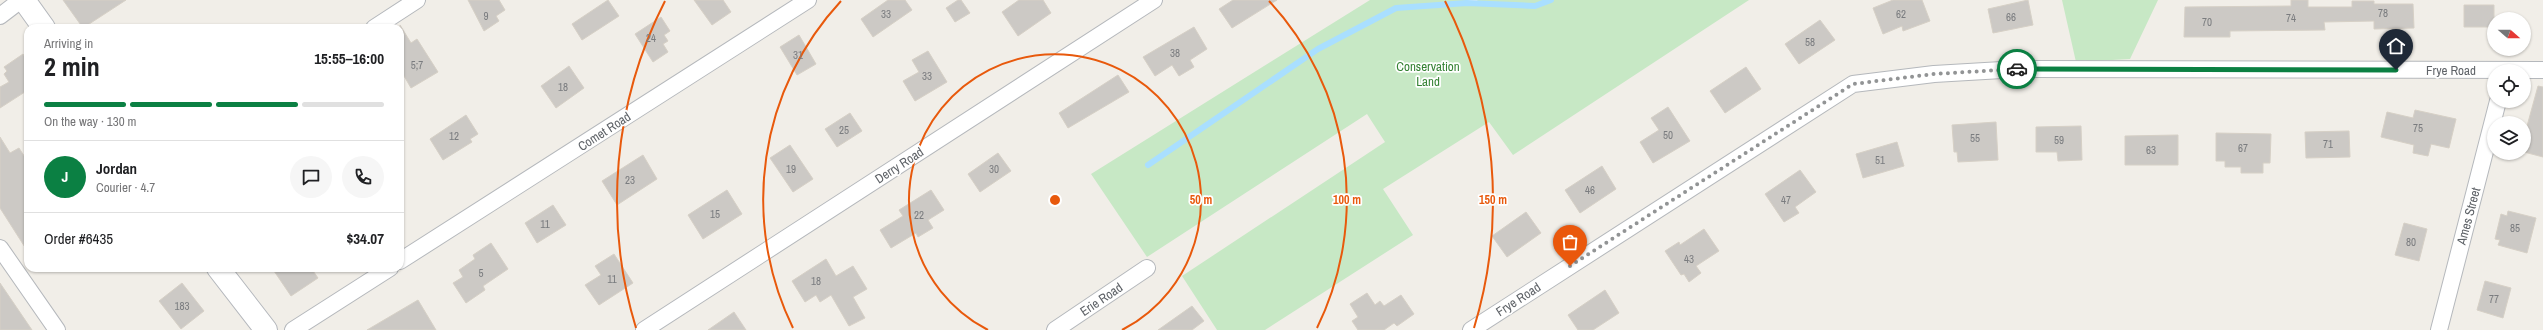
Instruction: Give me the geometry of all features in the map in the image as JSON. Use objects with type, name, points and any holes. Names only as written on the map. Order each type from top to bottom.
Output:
[{"type":"main road","points":[[22,0],[41,24]]},
{"type":"main road","points":[[221,272],[266,330]]},
{"type":"street","points":[[0,16],[22,0]]},
{"type":"street","points":[[380,24],[417,0]]},
{"type":"street","name":"Comet Road","points":[[404,258],[808,0]]},
{"type":"street","name":"Derry Road","points":[[644,330],[1154,0]]},
{"type":"street","name":"Frye Road","points":[[1472,330],[1853,84],[1934,74],[2019,69],[2487,71]]},
{"type":"street","name":"Frye Road","points":[[2531,70],[2543,70]]},
{"type":"street","name":"Ames Street","points":[[2438,330],[2496,108]]},
{"type":"street","points":[[0,248],[57,330]]},
{"type":"street","name":"Erie Road","points":[[1055,330],[1147,268]]},
{"type":"street","points":[[293,330],[384,272]]},
{"type":"green space","name":"Conservation Land","points":[[1370,0],[1467,0],[1471,5],[1478,0],[1749,0],[1513,155],[1489,122],[1383,189],[1413,235],[1265,330],[1217,330],[1182,276],[1385,142],[1367,114],[1147,257],[1091,174]]},
{"type":"green space","points":[[2062,0],[2158,0],[2130,59],[2076,62]]},
{"type":"building","points":[[63,0],[126,0],[89,24],[80,24]]},
{"type":"building","points":[[468,0],[499,0],[505,10],[496,16],[499,21],[484,31]]},
{"type":"building","points":[[608,0],[619,16],[582,40],[572,24]]},
{"type":"building","points":[[694,0],[723,0],[731,12],[712,25]]},
{"type":"building","points":[[888,0],[905,0],[912,10],[873,37],[861,19]]},
{"type":"building","points":[[958,0],[961,0],[970,13],[955,22],[946,8]]},
{"type":"building","points":[[1019,0],[1043,0],[1051,13],[1018,36],[1002,12]]},
{"type":"building","points":[[1233,0],[1277,0],[1232,28],[1219,9]]},
{"type":"building","points":[[1893,0],[1922,0],[1930,21],[1903,31],[1902,26],[1883,34],[1873,8]]},
{"type":"building","points":[[2028,0],[2033,25],[1993,33],[1988,9]]},
{"type":"building","points":[[2291,0],[2308,0],[2308,7],[2352,7],[2352,1],[2374,1],[2374,4],[2413,4],[2414,28],[2374,29],[2374,21],[2324,22],[2325,30],[2230,31],[2230,37],[2184,37],[2185,7],[2291,6]]},
{"type":"building","points":[[2464,5],[2494,5],[2494,12],[2487,12],[2487,27],[2464,27]]},
{"type":"building","points":[[661,17],[670,31],[664,35],[668,41],[663,44],[668,52],[653,62],[635,34]]},
{"type":"building","points":[[1820,20],[1835,40],[1799,64],[1785,44]]},
{"type":"building","points":[[1194,27],[1207,49],[1190,60],[1194,67],[1179,76],[1172,65],[1155,76],[1143,57]]},
{"type":"building","points":[[404,32],[411,43],[417,39],[438,72],[411,88],[404,76]]},
{"type":"building","points":[[799,35],[816,64],[797,75],[780,47]]},
{"type":"building","points":[[928,51],[947,82],[915,101],[903,81],[919,72],[912,60]]},
{"type":"building","points":[[23,54],[24,93],[0,108],[0,87],[9,82],[4,74],[7,71],[4,67]]},
{"type":"building","points":[[569,66],[584,88],[556,108],[541,86]]},
{"type":"building","points":[[1746,67],[1761,89],[1725,113],[1710,91]]},
{"type":"building","points":[[1118,75],[1129,92],[1068,128],[1059,113]]},
{"type":"building","points":[[2538,86],[2543,87],[2543,157],[2531,154],[2531,116],[2530,116]]},
{"type":"building","points":[[1668,107],[1690,141],[1653,163],[1640,142],[1659,130],[1651,118]]},
{"type":"building","points":[[2415,110],[2456,119],[2449,148],[2431,144],[2428,156],[2413,153],[2414,145],[2381,137],[2387,112],[2413,118]]},
{"type":"building","points":[[850,113],[862,131],[837,147],[825,129]]},
{"type":"building","points":[[466,115],[478,134],[470,139],[472,142],[443,160],[430,139]]},
{"type":"building","points":[[1996,122],[1998,160],[1958,162],[1957,152],[1954,152],[1952,125]]},
{"type":"building","points":[[2081,126],[2082,160],[2058,161],[2057,152],[2036,152],[2036,127]]},
{"type":"building","points":[[2349,131],[2350,157],[2306,158],[2305,132]]},
{"type":"building","points":[[2216,133],[2271,134],[2270,163],[2263,163],[2263,173],[2241,173],[2241,167],[2225,167],[2225,161],[2216,161]]},
{"type":"building","points":[[2178,135],[2178,165],[2125,165],[2125,136]]},
{"type":"building","points":[[0,137],[10,153],[19,148],[24,156],[24,246],[0,208]]},
{"type":"building","points":[[1897,142],[1904,166],[1863,178],[1856,154]]},
{"type":"building","points":[[790,145],[813,179],[793,192],[770,158]]},
{"type":"building","points":[[998,153],[1011,171],[980,192],[968,174]]},
{"type":"building","points":[[643,155],[657,179],[617,205],[602,181]]},
{"type":"building","points":[[1602,166],[1616,189],[1580,213],[1565,190]]},
{"type":"building","points":[[1800,170],[1816,192],[1795,207],[1799,213],[1784,222],[1765,194]]},
{"type":"building","points":[[727,190],[742,214],[703,239],[688,215]]},
{"type":"building","points":[[931,190],[944,210],[928,220],[933,228],[918,237],[916,233],[891,248],[880,230],[903,216],[899,210]]},
{"type":"building","points":[[553,205],[566,225],[537,243],[525,223]]},
{"type":"building","points":[[2508,211],[2536,218],[2527,253],[2498,245],[2500,240],[2495,239],[2501,214],[2507,216]]},
{"type":"building","points":[[1526,212],[1541,233],[1507,257],[1492,236]]},
{"type":"building","points":[[2404,223],[2427,229],[2419,261],[2395,255]]},
{"type":"building","points":[[1704,229],[1719,251],[1696,266],[1701,273],[1689,282],[1684,274],[1681,275],[1665,251],[1679,242],[1680,245]]},
{"type":"building","points":[[491,243],[508,269],[483,286],[485,290],[466,303],[453,283],[463,277],[459,270],[475,259],[473,255]]},
{"type":"building","points":[[614,254],[633,283],[599,305],[585,285],[601,275],[595,266]]},
{"type":"building","points":[[826,259],[836,276],[853,266],[867,289],[853,297],[865,318],[849,326],[831,295],[820,302],[816,295],[805,302],[792,281]]},
{"type":"building","points":[[275,272],[314,272],[318,278],[291,296]]},
{"type":"building","points":[[2485,281],[2511,288],[2503,318],[2477,310]]},
{"type":"building","points":[[0,283],[32,330],[0,330]]},
{"type":"building","points":[[182,283],[204,311],[181,329],[159,301]]},
{"type":"building","points":[[1605,290],[1619,313],[1593,330],[1578,330],[1568,315]]},
{"type":"building","points":[[1367,293],[1375,305],[1380,301],[1384,306],[1401,295],[1414,314],[1397,326],[1394,323],[1384,330],[1358,330],[1352,321],[1358,317],[1350,304]]},
{"type":"building","points":[[418,300],[436,330],[367,330]]},
{"type":"building","points":[[1192,306],[1204,321],[1192,330],[1158,330]]},
{"type":"building","points":[[734,312],[746,330],[708,330]]},
{"type":"waterway","points":[[1148,165],[1318,49],[1396,8],[1467,3],[1535,6],[1551,0]]},
{"type":"way so far","points":[[1570,266],[1724,165],[1853,84],[1934,74],[2017,69]]},
{"type":"route","points":[[2017,69],[2396,70]]}]
